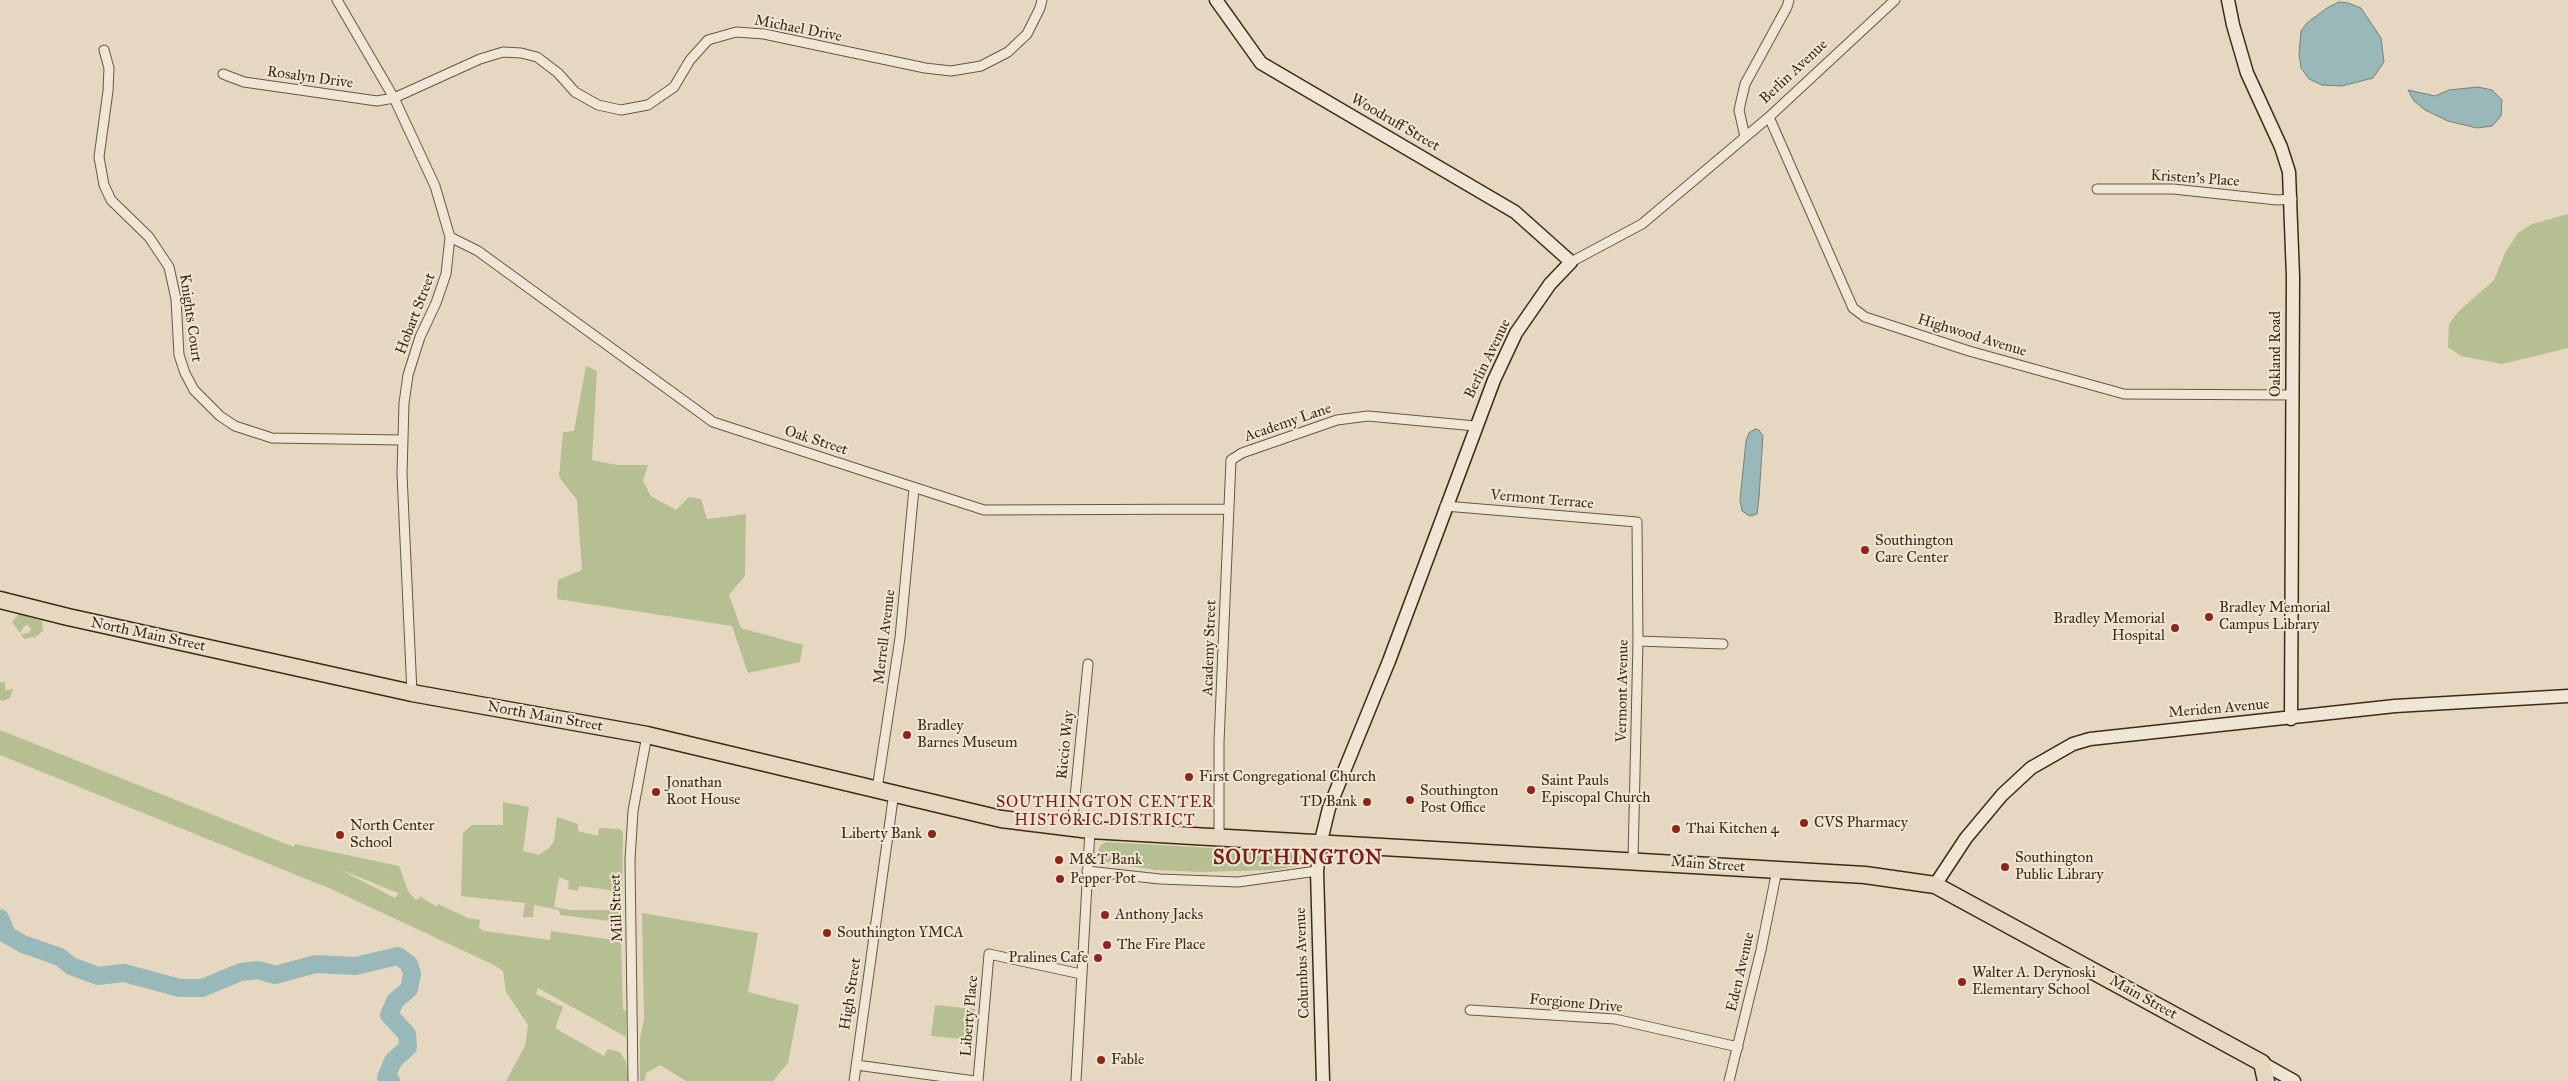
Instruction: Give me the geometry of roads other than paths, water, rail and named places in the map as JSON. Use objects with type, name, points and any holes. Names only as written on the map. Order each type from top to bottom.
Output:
[{"type":"highway","name":"North Main Street","points":[[0,600],[61,616],[412,693],[647,735],[894,792],[1001,819],[1090,830]]},
{"type":"highway","name":"Main Street","points":[[1090,830],[1320,845],[1633,860],[1890,878],[1935,885],[2262,1063]]},
{"type":"highway","points":[[2262,1063],[2266,1081]]},
{"type":"main road","name":"Woodruff Street","points":[[1216,0],[1261,63],[1515,212],[1571,262]]},
{"type":"main road","name":"Oakland Road","points":[[2228,0],[2235,33],[2247,73],[2278,140],[2290,172],[2292,199],[2291,719]]},
{"type":"main road","name":"Berlin Avenue","points":[[1320,845],[1329,808],[1389,661],[1475,426],[1516,333],[1550,284],[1571,262]]},
{"type":"main road","name":"Meriden Avenue","points":[[1935,885],[1966,838],[2002,795],[2031,768],[2073,744],[2117,735],[2291,719],[2395,706],[2568,696]]},
{"type":"main road","name":"Columbus Avenue","points":[[1320,845],[1317,872],[1323,1081]]},
{"type":"main road","points":[[2262,1063],[2294,1081]]},
{"type":"street","name":"Hobart Street","points":[[337,0],[394,98],[435,186],[450,237],[446,274],[436,304],[420,337],[408,374],[402,440],[412,693]]},
{"type":"street","name":"Michael Drive","points":[[394,98],[480,59],[503,52],[521,53],[537,57],[558,73],[576,92],[598,105],[621,110],[648,105],[674,87],[690,60],[708,40],[736,32],[764,34],[924,68],[951,71],[981,66],[1008,52],[1027,34],[1042,0]]},
{"type":"street","points":[[1745,137],[1739,110],[1744,84],[1787,8],[1789,0]]},
{"type":"street","name":"Berlin Avenue","points":[[1571,262],[1642,224],[1769,117],[1895,0]]},
{"type":"street","name":"Knights Court","points":[[104,50],[109,68],[108,91],[99,157],[104,184],[111,200],[149,237],[169,267],[176,299],[179,355],[194,390],[220,416],[234,426],[259,435],[272,438],[402,440]]},
{"type":"street","name":"Rosalyn Drive","points":[[224,74],[244,82],[306,92],[377,101],[394,98]]},
{"type":"street","name":"Highwood Avenue","points":[[1769,117],[1853,308],[1865,317],[1969,351],[2124,394],[2292,395]]},
{"type":"street","name":"Kristen's Place","points":[[2097,189],[2173,189],[2277,200],[2292,199]]},
{"type":"street","name":"Oak Street","points":[[450,237],[478,251],[713,422],[984,510],[1229,509]]},
{"type":"street","name":"Academy Lane","points":[[1231,460],[1242,453],[1337,420],[1368,416],[1475,426]]},
{"type":"street","name":"Academy Street","points":[[1219,837],[1219,742],[1231,460]]},
{"type":"street","name":"Merrell Avenue","points":[[877,789],[900,638],[914,488]]},
{"type":"street","name":"Vermont Terrace","points":[[1445,506],[1637,522]]},
{"type":"street","name":"Vermont Avenue","points":[[1633,860],[1638,641],[1637,522]]},
{"type":"street","points":[[1638,641],[1723,644]]},
{"type":"street","name":"Riccio Way","points":[[1072,828],[1088,664]]},
{"type":"street","name":"Mill Street","points":[[633,1081],[630,860],[633,811],[647,735]]},
{"type":"street","name":"High Street","points":[[854,1081],[857,1046],[894,792]]},
{"type":"street","points":[[1076,1081],[1090,830]]},
{"type":"street","name":"Eden Avenue","points":[[1729,1081],[1763,940],[1777,870]]},
{"type":"street","points":[[1087,871],[1160,879],[1238,882],[1317,872]]},
{"type":"street","name":"Liberty Place","points":[[977,1081],[989,954],[1081,974]]},
{"type":"street","name":"Forgione Drive","points":[[1470,1010],[1615,1019],[1738,1047]]},
{"type":"street","points":[[856,1066],[977,1081]]},
{"type":"water","points":[[2339,2],[2361,8],[2381,38],[2384,62],[2373,78],[2342,86],[2322,85],[2309,79],[2301,68],[2299,54],[2301,31],[2307,23],[2327,8]]},
{"type":"water","points":[[2478,87],[2492,90],[2502,100],[2501,116],[2492,126],[2477,128],[2448,121],[2425,110],[2414,101],[2408,90],[2435,96],[2449,90]]},
{"type":"water","points":[[1755,429],[1759,430],[1763,436],[1757,514],[1750,516],[1742,511],[1740,500],[1746,441],[1749,433]]},
{"type":"waterway","points":[[0,918],[7,935],[23,944],[60,957],[71,966],[98,976],[124,973],[180,988],[202,988],[241,972],[258,970],[275,975],[316,964],[355,966],[398,956],[409,964],[412,974],[409,989],[395,1001],[389,1015],[407,1034],[408,1047],[393,1061],[386,1078],[391,1081]]},
{"type":"place","name":"Southington Care Center","points":[[1865,550]]},
{"type":"place","name":"Bradley Memorial Campus Library","points":[[2209,617]]},
{"type":"place","name":"Bradley Memorial Hospital","points":[[2175,628]]},
{"type":"place","name":"Bradley Barnes Museum","points":[[907,735]]},
{"type":"place","name":"First Congregational Church","points":[[1189,777]]},
{"type":"place","name":"Saint Pauls Episcopal Church","points":[[1531,790]]},
{"type":"place","name":"Jonathan Root House","points":[[656,792]]},
{"type":"place","name":"Southington Post Office","points":[[1410,800]]},
{"type":"place","name":"TD Bank","points":[[1367,802]]},
{"type":"place","name":"CVS Pharmacy","points":[[1804,823]]},
{"type":"place","name":"Thai Kitchen 4","points":[[1676,829]]},
{"type":"place","name":"Liberty Bank","points":[[932,834]]},
{"type":"place","name":"North Center School","points":[[340,835]]},
{"type":"place","name":"M&T Bank","points":[[1059,860]]},
{"type":"place","name":"Southington Public Library","points":[[2005,867]]},
{"type":"place","name":"Pepper Pot","points":[[1060,879]]},
{"type":"place","name":"Anthony Jacks","points":[[1105,915]]},
{"type":"place","name":"Southington YMCA","points":[[827,933]]},
{"type":"place","name":"The Fire Place","points":[[1107,945]]},
{"type":"place","name":"Pralines Cafe","points":[[1098,958]]},
{"type":"place","name":"Walter A. Derynoski Elementary School","points":[[1962,982]]},
{"type":"place","name":"Fable","points":[[1101,1060]]},
{"type":"district","name":"SOUTHINGTON CENTER HISTORIC DISTRICT","points":[[1105,812]]},
{"type":"district","name":"SOUTHINGTON","points":[[1298,859]]}]
